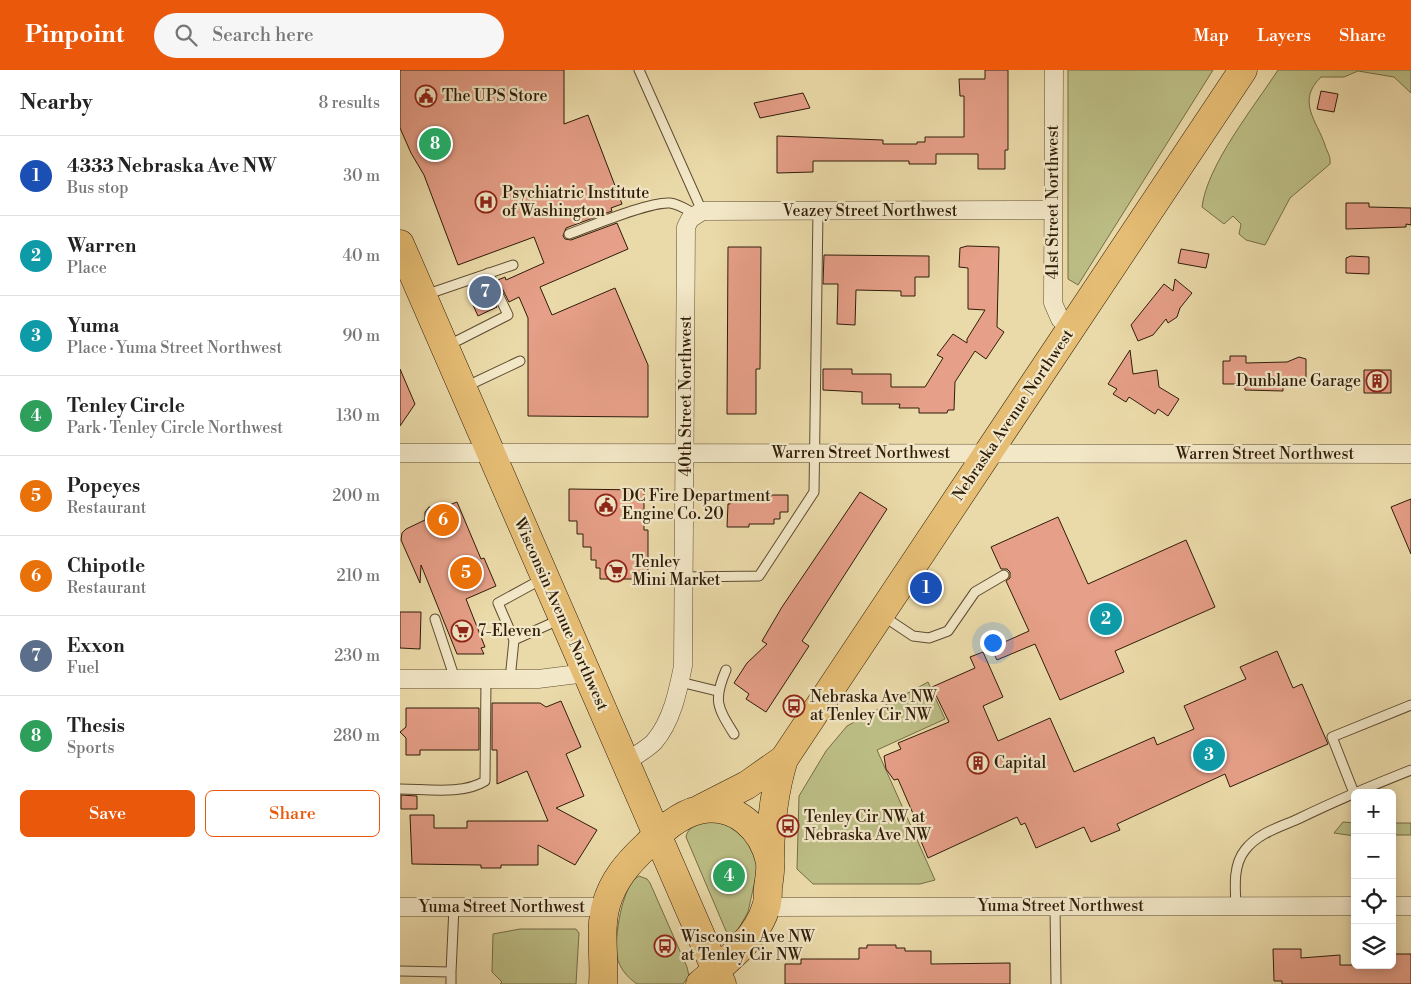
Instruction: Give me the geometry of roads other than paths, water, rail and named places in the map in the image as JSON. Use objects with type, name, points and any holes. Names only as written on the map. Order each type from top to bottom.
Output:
[{"type":"main road","name":"Nebraska Avenue Northwest","points":[[767,907],[770,826],[776,783],[784,760],[1243,70]]},
{"type":"main road","name":"Wisconsin Avenue Northwest","points":[[400,244],[657,835],[713,979]]},
{"type":"main road","name":"Nebraska Avenue Northwest","points":[[604,973],[602,936],[605,907],[617,878],[630,860],[657,835],[685,816],[747,785],[784,760]]},
{"type":"main road","points":[[699,810],[727,811],[754,825],[763,839],[770,864]]},
{"type":"main road","points":[[713,979],[751,934],[767,907]]},
{"type":"main road","points":[[604,973],[624,984]]},
{"type":"street","name":"41st Street Northwest","points":[[1054,70],[1053,303],[1060,319],[1071,328]]},
{"type":"street","name":"Veazey Street Northwest","points":[[695,215],[818,211],[1053,210]]},
{"type":"street","name":"40th Street Northwest","points":[[625,763],[653,742],[671,713],[680,682],[684,647],[685,577],[686,228],[695,215]]},
{"type":"street","name":"Warren Street Northwest","points":[[400,453],[1411,454]]},
{"type":"street","points":[[400,679],[554,678],[586,673]]},
{"type":"street","name":"Yuma Street Northwest","points":[[767,907],[1351,906]]},
{"type":"street","points":[[1396,906],[1411,906]]},
{"type":"street","name":"Yuma Street Northwest","points":[[400,907],[605,907]]},
{"type":"lane","points":[[639,70],[695,215]]},
{"type":"lane","points":[[568,234],[614,217],[661,203],[678,205],[695,215]]},
{"type":"lane","points":[[685,577],[759,576],[814,492],[818,211]]},
{"type":"lane","points":[[423,296],[513,265]]},
{"type":"lane","points":[[445,347],[508,315],[488,273]]},
{"type":"lane","points":[[462,388],[520,361]]},
{"type":"lane","points":[[880,614],[913,636],[929,638],[948,631],[975,592],[1004,575]]},
{"type":"lane","points":[[510,679],[514,640],[498,603],[545,578]]},
{"type":"lane","points":[[514,640],[563,618]]},
{"type":"lane","points":[[435,619],[455,679]]},
{"type":"lane","points":[[726,670],[717,691],[720,712],[734,734]]},
{"type":"lane","points":[[400,788],[454,789],[476,787],[485,781],[486,679]]},
{"type":"lane","points":[[680,682],[717,691]]},
{"type":"lane","points":[[1353,789],[1332,737],[1411,705]]},
{"type":"lane","points":[[1362,789],[1411,770]]},
{"type":"lane","points":[[1236,905],[1235,887],[1238,862],[1258,837],[1351,793]]},
{"type":"lane","points":[[1055,906],[1056,984]]},
{"type":"lane","points":[[451,984],[454,907]]},
{"type":"lane","points":[[400,971],[451,972]]},
{"type":"place","name":"The UPS Store","points":[[426,96]]},
{"type":"place","name":"Thesis","points":[[435,144]]},
{"type":"place","name":"Psychiatric Institute of Washington","points":[[486,202]]},
{"type":"place","name":"Exxon","points":[[485,292]]},
{"type":"place","name":"Dunblane Garage","points":[[1377,381]]},
{"type":"place","name":"DC Fire Department Engine Co. 20","points":[[606,505]]},
{"type":"place","name":"Chipotle","points":[[443,520]]},
{"type":"place","name":"Tenley Mini Market","points":[[616,571]]},
{"type":"place","name":"Popeyes","points":[[466,573]]},
{"type":"place","name":"4333 Nebraska Ave NW","points":[[926,588]]},
{"type":"place","name":"Warren","points":[[1106,619]]},
{"type":"place","name":"7-Eleven","points":[[462,631]]},
{"type":"place","name":"Nebraska Ave NW at Tenley Cir NW","points":[[794,706]]},
{"type":"place","name":"Yuma","points":[[1209,755]]},
{"type":"place","name":"Capital","points":[[978,763]]},
{"type":"place","name":"Tenley Cir NW at Nebraska Ave NW","points":[[788,826]]},
{"type":"place","name":"Tenley Circle","points":[[729,876]]},
{"type":"place","name":"Wisconsin Ave NW at Tenley Cir NW","points":[[665,946]]}]
